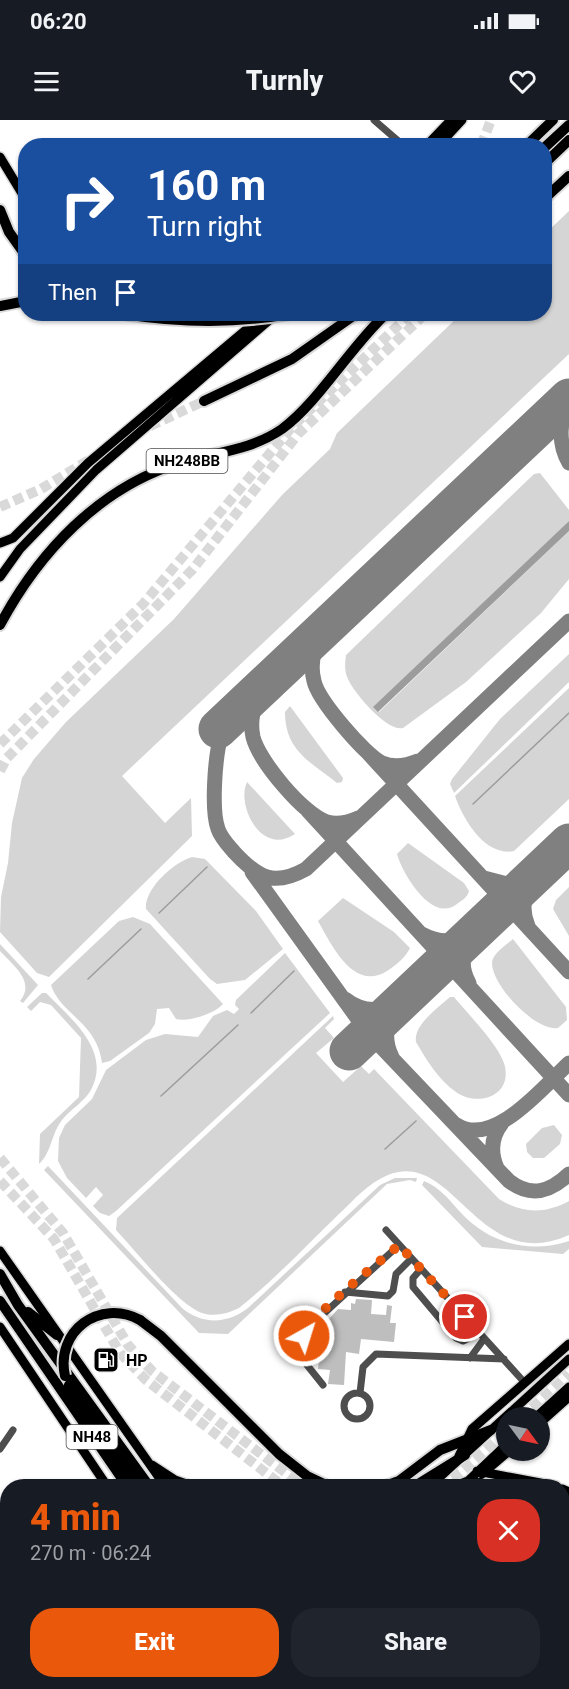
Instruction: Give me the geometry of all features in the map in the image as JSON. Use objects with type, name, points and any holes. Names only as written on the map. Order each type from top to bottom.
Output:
[{"type":"highway","points":[[534,138],[553,120]]},
{"type":"highway","points":[[552,141],[569,125]]},
{"type":"highway","points":[[552,156],[569,140]]},
{"type":"highway","points":[[552,192],[569,176]]},
{"type":"highway","points":[[0,210],[9,232],[18,244]]},
{"type":"highway","points":[[0,306],[18,303]]},
{"type":"highway","points":[[187,321],[205,323],[248,321]]},
{"type":"highway","points":[[204,401],[292,358],[346,321]]},
{"type":"highway","name":"NH248BB","points":[[0,625],[52,548],[105,500],[128,484],[158,470],[249,447],[284,428],[380,321]]},
{"type":"highway","name":"NH48","points":[[0,1274],[18,1305],[140,1464],[146,1479]]},
{"type":"highway","name":"NH48","points":[[0,1301],[122,1479]]},
{"type":"highway","points":[[18,1305],[57,1335]]},
{"type":"highway","points":[[133,1479],[83,1409],[65,1376],[63,1354],[68,1339],[77,1327],[89,1318],[104,1313],[126,1314],[155,1331],[279,1454],[313,1479]]},
{"type":"highway","points":[[402,1479],[440,1450],[491,1430]]},
{"type":"highway","points":[[427,1479],[465,1455]]},
{"type":"main road","points":[[434,138],[451,120]]},
{"type":"main road","points":[[445,138],[462,120]]},
{"type":"main road","points":[[0,157],[18,187]]},
{"type":"main road","points":[[0,543],[13,538],[88,463],[257,321]]},
{"type":"main road","points":[[0,577],[20,549],[96,470],[269,321]]},
{"type":"main road","points":[[0,1251],[140,1464],[157,1479]]},
{"type":"main road","points":[[0,1327],[102,1479]]},
{"type":"main road","points":[[449,1465],[460,1455],[468,1438],[480,1422],[569,1344]]},
{"type":"main road","points":[[438,1479],[569,1359]]},
{"type":"main road","points":[[547,1407],[569,1387]]},
{"type":"main road","points":[[550,1414],[569,1397]]},
{"type":"main road","points":[[475,1479],[496,1456]]},
{"type":"main road","points":[[475,1479],[497,1461]]},
{"type":"main road","points":[[140,1464],[173,1479]]},
{"type":"street","points":[[374,120],[395,138]]},
{"type":"street","points":[[386,1230],[525,1383]]},
{"type":"street","points":[[323,1384],[303,1360],[305,1333],[345,1292],[399,1245]]},
{"type":"street","points":[[345,1292],[388,1296],[393,1291],[396,1274],[411,1259]]},
{"type":"street","points":[[421,1269],[413,1278],[413,1287],[456,1338],[463,1341],[482,1336]]},
{"type":"street","points":[[470,1358],[482,1336]]},
{"type":"street","points":[[360,1393],[363,1367],[376,1354],[504,1359]]},
{"type":"street","points":[[0,1449],[13,1430]]},
{"type":"shaded area","points":[[569,211],[569,354],[122,776],[165,823],[191,798],[192,836],[49,977],[37,973],[0,932],[1,897],[8,863],[12,823],[22,778],[34,759],[66,722],[174,619],[282,495],[330,449],[337,433],[454,321],[552,321],[552,227]]},
{"type":"shaded area","points":[[540,473],[569,510],[569,521],[374,707],[379,712],[569,531],[569,579],[541,613],[466,682],[403,728],[396,728],[388,724],[364,702],[351,685],[346,673],[346,655],[534,474]]},
{"type":"shaded area","points":[[569,521],[569,531],[378,712],[373,707]]},
{"type":"shaded area","points":[[569,654],[569,682],[454,793],[450,784],[452,779],[500,719]]},
{"type":"shaded area","points":[[569,688],[569,799],[514,851],[494,848],[485,842],[470,825],[455,796]]},
{"type":"shaded area","points":[[290,706],[343,778],[342,782],[337,783],[300,754],[289,736],[286,725],[285,712]]},
{"type":"shaded area","points":[[247,782],[295,834],[283,839],[272,839],[262,834],[248,815],[245,803]]},
{"type":"shaded area","points":[[408,843],[464,883],[469,891],[466,897],[447,908],[428,902],[405,873],[397,854]]},
{"type":"shaded area","points":[[192,857],[205,859],[256,911],[283,949],[245,980],[217,984],[210,979],[146,909],[150,893],[162,877],[177,864]]},
{"type":"shaded area","points":[[569,887],[569,936],[553,909],[556,900]]},
{"type":"shaded area","points":[[343,898],[394,932],[410,948],[400,961],[387,971],[375,976],[364,976],[354,971],[345,963],[330,942],[318,921]]},
{"type":"shaded area","points":[[133,917],[150,924],[223,1004],[208,1014],[181,1020],[176,1019],[169,1008],[157,1009],[155,1024],[149,1033],[110,1061],[102,1063],[99,1049],[93,1038],[62,1004],[51,985],[119,921]]},
{"type":"shaded area","points":[[513,939],[566,1007],[567,1020],[558,1028],[538,1023],[527,1015],[507,995],[499,983],[492,963],[494,956]]},
{"type":"shaded area","points":[[0,944],[38,985],[23,1003],[20,1001],[24,994],[24,981],[21,974],[0,951]]},
{"type":"shaded area","points":[[285,953],[330,1013],[116,1211],[109,1216],[100,1213],[93,1206],[103,1195],[96,1187],[86,1198],[67,1178],[58,1161],[59,1138],[65,1125],[92,1099],[106,1070],[146,1040],[165,1034],[198,1037],[213,1016],[227,1010],[234,1014],[239,1009],[235,1005],[236,1000]]},
{"type":"shaded area","points":[[42,993],[46,993],[85,1036],[96,1061],[96,1075],[88,1094],[58,1125],[47,1154],[39,1164],[40,1134],[79,1097],[81,1038],[51,1005],[40,1002],[31,1011],[27,1007]]},
{"type":"shaded area","points":[[450,997],[454,997],[482,1029],[504,1063],[506,1074],[504,1083],[492,1095],[475,1099],[456,1092],[438,1075],[416,1042],[418,1029]]},
{"type":"shaded area","points":[[333,1016],[334,1019],[325,1028],[334,1038],[316,1053],[343,1082],[361,1066],[369,1074],[374,1069],[499,1199],[508,1204],[534,1211],[569,1201],[569,1235],[538,1243],[512,1239],[489,1227],[431,1179],[411,1172],[388,1175],[374,1182],[362,1192],[239,1308],[221,1314],[202,1313],[181,1299],[145,1263],[116,1230],[117,1218]]},
{"type":"shaded area","points":[[554,1125],[562,1135],[560,1144],[544,1158],[533,1158],[527,1152],[526,1144],[542,1128]]},
{"type":"shaded area","points":[[48,1166],[182,1308],[206,1320],[224,1320],[248,1308],[380,1185],[395,1178],[417,1178],[416,1182],[410,1180],[387,1184],[228,1334],[199,1333],[44,1170]]},
{"type":"shaded area","points":[[424,1181],[440,1191],[462,1214],[485,1233],[512,1244],[526,1246],[554,1245],[569,1241],[569,1249],[563,1254],[482,1247],[422,1185]]},
{"type":"building","points":[[356,1299],[372,1300],[371,1314],[386,1315],[387,1305],[392,1306],[390,1323],[396,1323],[394,1342],[361,1339],[359,1354],[346,1352],[344,1385],[328,1384],[330,1370],[318,1369],[319,1359],[309,1358],[309,1343],[312,1343],[312,1337],[317,1338],[318,1326],[328,1320],[338,1309],[351,1310],[351,1303],[355,1304]]},
{"type":"waterway","points":[[473,804],[569,713]]},
{"type":"waterway","points":[[159,913],[207,867]]},
{"type":"waterway","points":[[88,979],[141,929]]},
{"type":"waterway","points":[[251,1013],[294,971]]},
{"type":"waterway","points":[[161,1096],[238,1025]]},
{"type":"waterway","points":[[385,1149],[416,1121]]},
{"type":"taxiway","points":[[569,402],[563,417],[561,432],[565,456],[569,463]]},
{"type":"taxiway","points":[[232,716],[222,733],[217,756],[214,796],[218,829],[227,844],[259,874],[285,878],[306,869],[569,621]]},
{"type":"taxiway","points":[[325,628],[318,641],[312,667],[317,690],[324,701],[354,739],[374,758],[391,766],[418,761]]},
{"type":"taxiway","points":[[261,688],[253,712],[253,737],[264,759],[283,786],[306,809],[327,822],[347,822],[358,818]]},
{"type":"taxiway","points":[[368,753],[569,972]]},
{"type":"taxiway","points":[[308,811],[569,1095]]},
{"type":"taxiway","points":[[252,872],[368,1033],[509,1181],[525,1190],[540,1191],[555,1185],[569,1174]]},
{"type":"taxiway","points":[[484,878],[507,884],[535,875]]},
{"type":"taxiway","points":[[528,926],[524,913],[524,900],[535,876]]},
{"type":"taxiway","points":[[469,983],[463,962],[468,943],[476,931]]},
{"type":"taxiway","points":[[422,934],[448,941],[475,932]]},
{"type":"taxiway","points":[[345,999],[359,1007],[374,1010],[389,1007],[403,1000]]},
{"type":"taxiway","points":[[392,1057],[387,1043],[387,1029],[399,1004]]},
{"type":"taxiway","points":[[457,1125],[471,1130],[486,1128],[502,1122],[532,1099],[569,1063]]},
{"type":"taxiway","points":[[497,1168],[493,1156],[493,1145],[502,1123]]},
{"type":"runway","points":[[218,729],[569,398]]},
{"type":"runway","points":[[349,1051],[569,843]]},
{"type":"tunnel","points":[[484,138],[491,120]]},
{"type":"tunnel","points":[[0,744],[143,604],[292,427],[403,321]]},
{"type":"tunnel","points":[[0,771],[7,758],[193,569],[298,434],[418,321]]},
{"type":"tunnel","points":[[110,447],[204,401]]},
{"type":"tunnel","points":[[0,507],[41,489],[89,460]]},
{"type":"tunnel","points":[[0,1158],[63,1233],[128,1345],[152,1371],[294,1479]]},
{"type":"tunnel","points":[[0,1181],[54,1239],[120,1353],[146,1380],[274,1479]]},
{"type":"tunnel","points":[[533,1407],[569,1374]]},
{"type":"tunnel","points":[[450,1479],[496,1441]]},
{"type":"place","name":"HP","points":[[106,1360]]},
{"type":"route","points":[[304,1336],[308,1328],[345,1292],[399,1245],[465,1317]]}]
